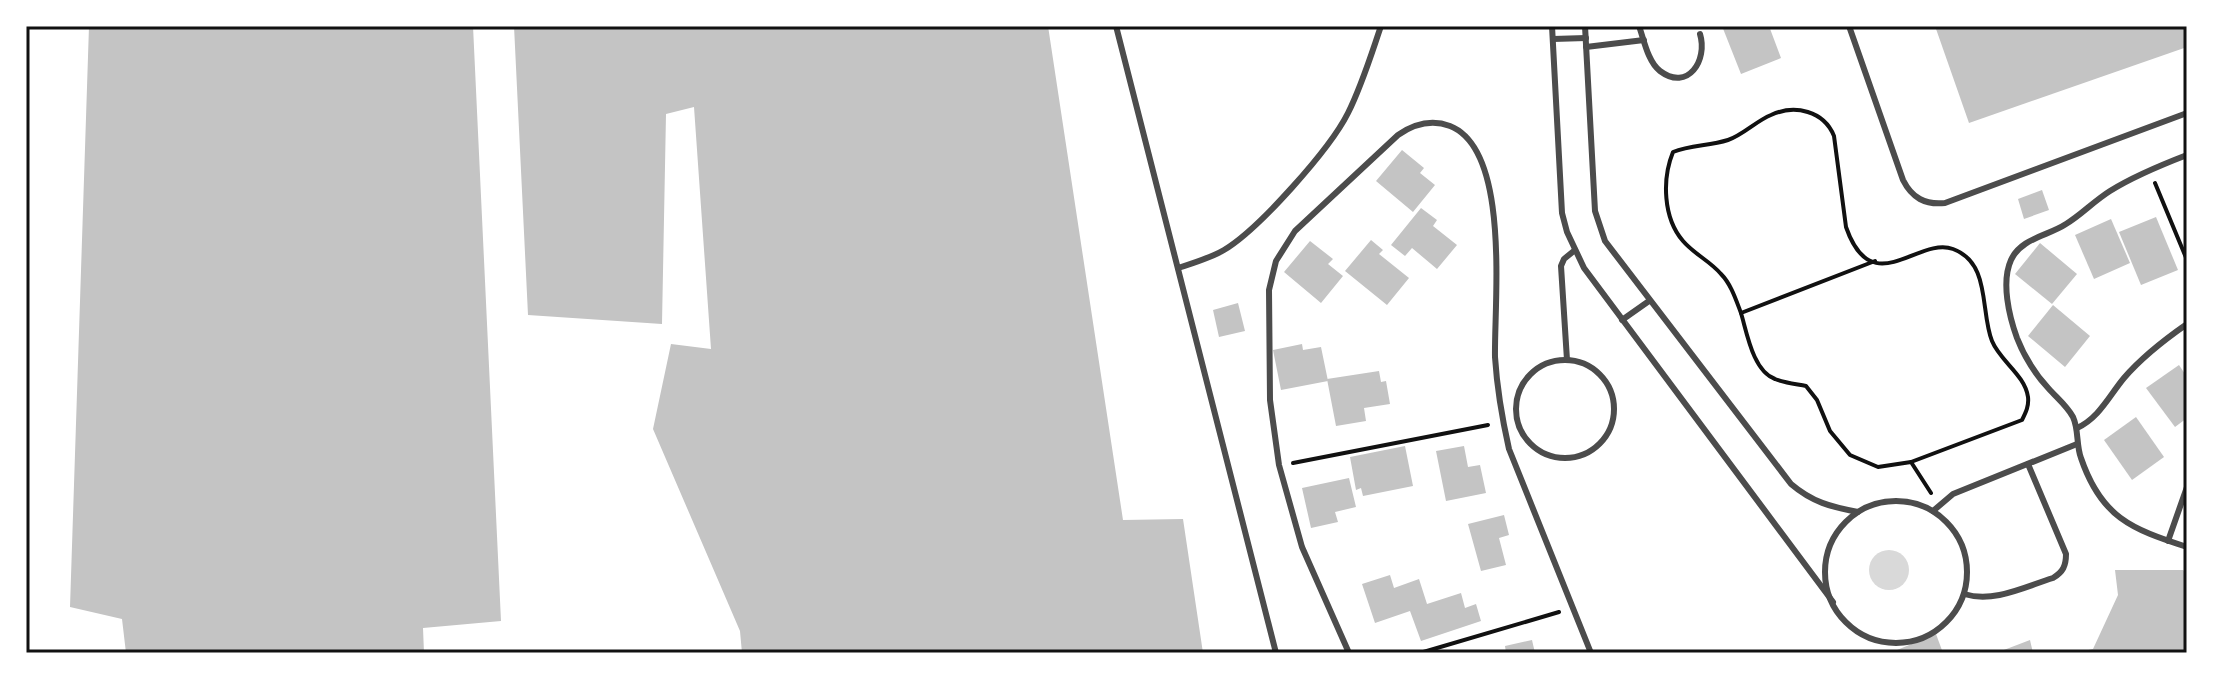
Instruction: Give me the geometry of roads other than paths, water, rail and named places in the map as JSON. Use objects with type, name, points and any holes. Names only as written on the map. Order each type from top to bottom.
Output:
[{"type":"lane","points":[[1116,26],[1276,653]]},
{"type":"lane","points":[[1178,268],[1212,256],[1240,239],[1326,146],[1347,116],[1381,26]]},
{"type":"lane","points":[[1552,26],[1561,203],[1567,232],[1575,250],[1584,268],[1622,320],[1833,602]]},
{"type":"lane","points":[[1585,26],[1595,211],[1613,255],[1791,484],[1825,506],[1858,512]]},
{"type":"lane","points":[[1639,26],[1653,64],[1676,77],[1693,71],[1699,64],[1703,46],[1700,34]]},
{"type":"lane","points":[[1849,26],[1903,180],[1923,202],[1945,203],[2187,113]]},
{"type":"lane","points":[[1553,39],[1586,38]]},
{"type":"lane","points":[[1586,47],[1644,40]]},
{"type":"lane","points":[[1349,653],[1302,547],[1279,465],[1270,400],[1267,308],[1276,261],[1284,245],[1309,217],[1398,135],[1419,124],[1441,123],[1464,134],[1473,143],[1484,165],[1496,249],[1495,353],[1503,423],[1509,449],[1591,653]]},
{"type":"lane","points":[[2187,155],[2149,170],[2110,191],[2069,223],[2027,242],[2009,263],[2008,300],[2018,339],[2039,375],[2069,411],[2077,428],[2077,444],[2094,492],[2130,525],[2187,547]]},
{"type":"lane","points":[[1567,360],[1561,266],[1575,250]]},
{"type":"lane","points":[[1622,320],[1649,301]]},
{"type":"lane","points":[[2077,428],[2092,420],[2143,358],[2187,324]]},
{"type":"lane","points":[[1552,361],[1583,363],[1607,382],[1613,397],[1615,412],[1611,428],[1603,441],[1577,457],[1546,455],[1523,434],[1517,419],[1516,404],[1520,389],[1539,367],[1552,361]]},
{"type":"lane","points":[[1503,423],[1517,419]]},
{"type":"lane","points":[[1933,511],[1953,494],[2077,444]]},
{"type":"lane","points":[[1964,594],[1994,597],[2053,578],[2061,573],[2066,564],[2066,554],[2028,464]]},
{"type":"lane","points":[[2168,541],[2187,487]]},
{"type":"lane","points":[[1888,501],[1919,505],[1933,511],[1945,521],[1962,547],[1967,578],[1964,594],[1950,618],[1928,635],[1901,643],[1873,639],[1861,633],[1840,615],[1826,583],[1826,562],[1832,543],[1843,525],[1858,512],[1888,501]]}]
